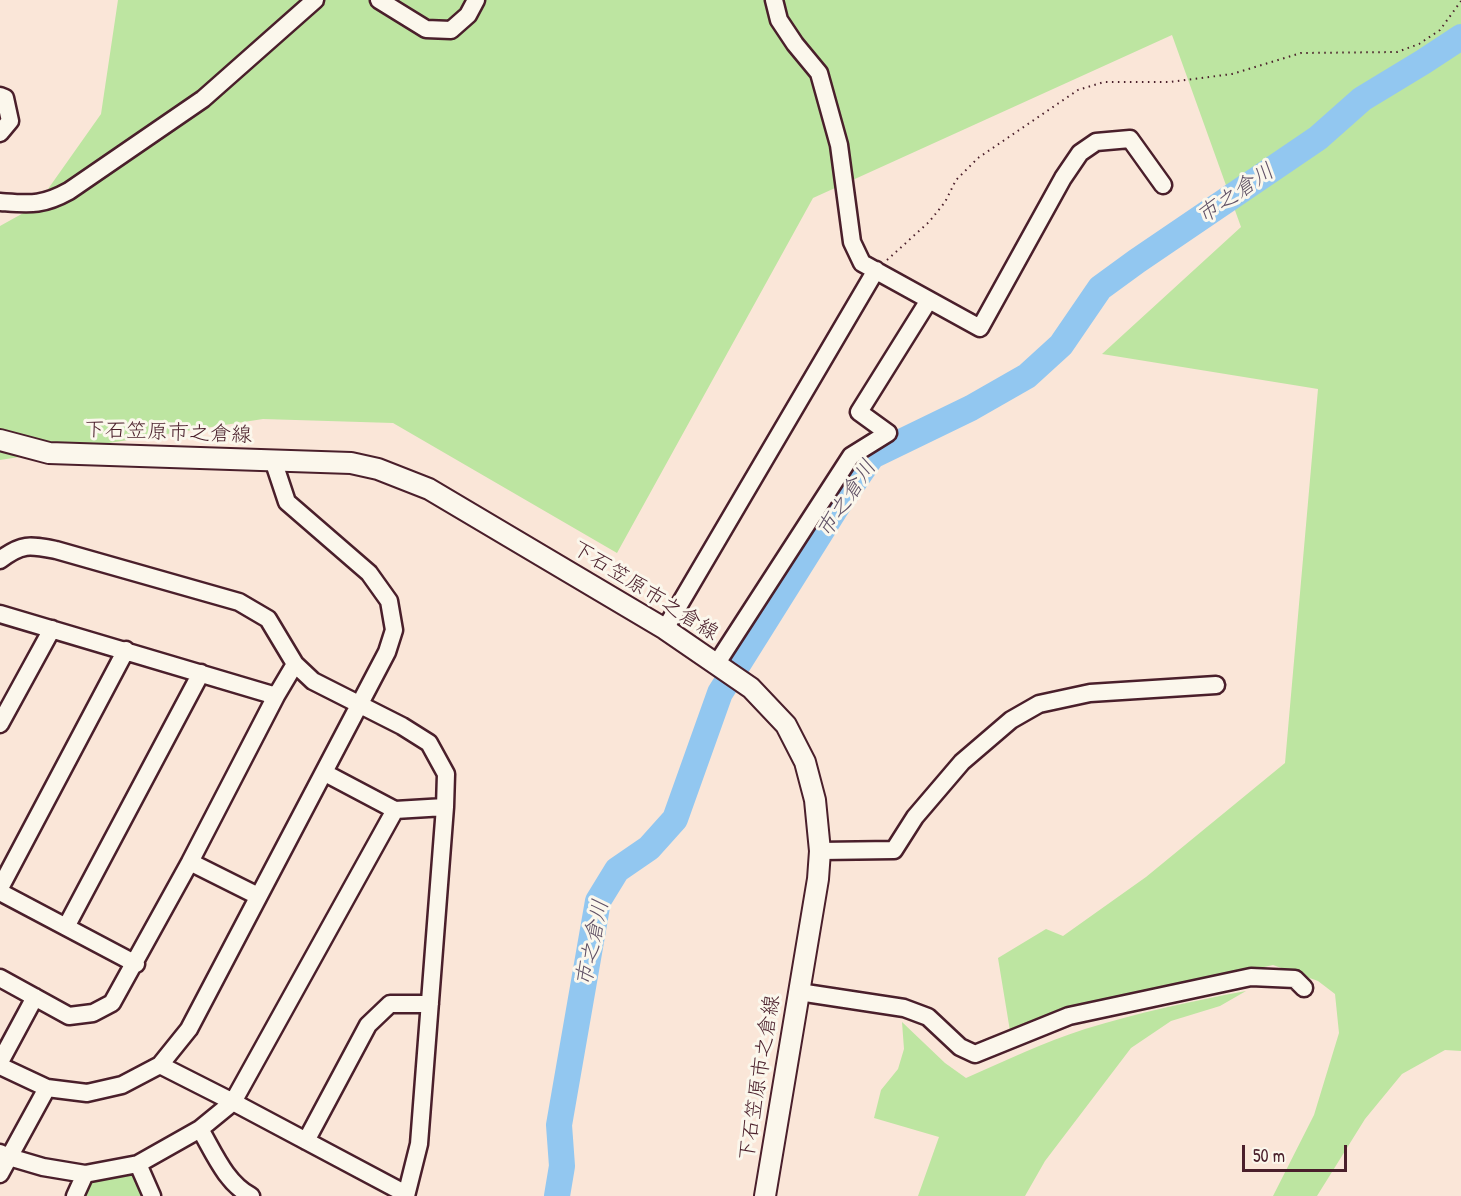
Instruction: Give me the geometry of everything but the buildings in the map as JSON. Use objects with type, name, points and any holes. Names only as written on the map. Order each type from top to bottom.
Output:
[{"type":"main road","name":"下石笠原市之倉線","points":[[0,440],[49,453],[351,463],[378,469],[429,489],[664,629],[751,688],[786,725],[805,762],[815,800],[820,851],[818,879],[765,1196]]},
{"type":"street","points":[[0,202],[25,204],[50,201],[69,190],[203,99],[315,0]]},
{"type":"street","points":[[379,0],[426,29],[451,30],[468,15],[476,0]]},
{"type":"street","points":[[774,0],[779,20],[819,73],[839,145],[852,242],[862,263],[980,328],[1063,178],[1080,153],[1096,142],[1130,139],[1163,185]]},
{"type":"street","points":[[0,96],[5,98],[10,121],[0,133]]},
{"type":"street","points":[[664,629],[876,270]]},
{"type":"street","points":[[717,663],[851,456],[888,433],[859,412],[929,300]]},
{"type":"street","points":[[35,997],[0,1064],[47,1088],[87,1092],[122,1085],[160,1065],[189,1029],[387,652],[394,630],[389,601],[369,573],[287,502],[273,460]]},
{"type":"street","points":[[0,560],[12,551],[30,545],[56,550],[239,602],[268,619],[295,664],[313,681],[402,726],[429,743],[446,774],[419,1144],[406,1195],[160,1065]]},
{"type":"street","points":[[0,614],[276,696]]},
{"type":"street","points":[[0,724],[52,629]]},
{"type":"street","points":[[0,888],[126,650]]},
{"type":"street","points":[[0,978],[69,1016],[93,1013],[112,1003],[295,664]]},
{"type":"street","points":[[66,927],[201,674]]},
{"type":"street","points":[[820,851],[894,850],[915,817],[962,762],[1011,720],[1039,704],[1090,693],[1216,685]]},
{"type":"street","points":[[325,772],[395,810],[445,807]]},
{"type":"street","points":[[5,1155],[43,1167],[85,1174],[138,1164],[200,1129],[233,1102],[395,810]]},
{"type":"street","points":[[190,862],[258,896]]},
{"type":"street","points":[[0,892],[135,964]]},
{"type":"street","points":[[799,992],[904,1008],[927,1017],[960,1047],[975,1053],[1069,1016],[1251,977],[1295,979],[1304,988]]},
{"type":"street","points":[[306,1141],[368,1025],[390,1004],[430,1004]]},
{"type":"street","points":[[0,1174],[5,1155],[47,1088]]},
{"type":"street","points":[[200,1129],[228,1178],[251,1196]]},
{"type":"street","points":[[138,1164],[152,1196]]},
{"type":"street","points":[[75,1196],[85,1174]]},
{"type":"path","points":[[876,270],[929,222],[945,202],[956,180],[978,158],[1078,90],[1104,82],[1170,82],[1220,75],[1301,53],[1397,52],[1419,44],[1440,30],[1461,1]]},
{"type":"green space","points":[[118,0],[1461,0],[1461,1051],[1445,1050],[1402,1074],[1365,1119],[1317,1196],[1273,1196],[1314,1115],[1339,1033],[1335,994],[1318,981],[1273,965],[1075,1010],[1010,1031],[998,958],[1046,929],[1063,936],[1146,877],[1285,763],[1318,389],[1102,354],[1241,227],[1172,35],[813,198],[617,553],[393,423],[263,419],[0,460],[0,226],[36,206],[101,114]]},
{"type":"green space","points":[[1246,991],[1220,1006],[1171,1021],[1131,1048],[1045,1161],[1025,1196],[918,1196],[939,1137],[874,1118],[881,1090],[898,1069],[904,1049],[902,1022],[945,1063],[966,1078],[1085,1029],[1165,1008]]},
{"type":"green space","points":[[133,1171],[143,1196],[79,1196],[89,1177]]},
{"type":"waterway","name":"市之倉川","points":[[557,1196],[562,1166],[559,1125],[598,901],[617,870],[649,848],[675,819],[720,693],[836,508],[872,456],[971,408],[1027,376],[1061,345],[1100,288],[1318,138],[1362,99],[1461,37]]}]
